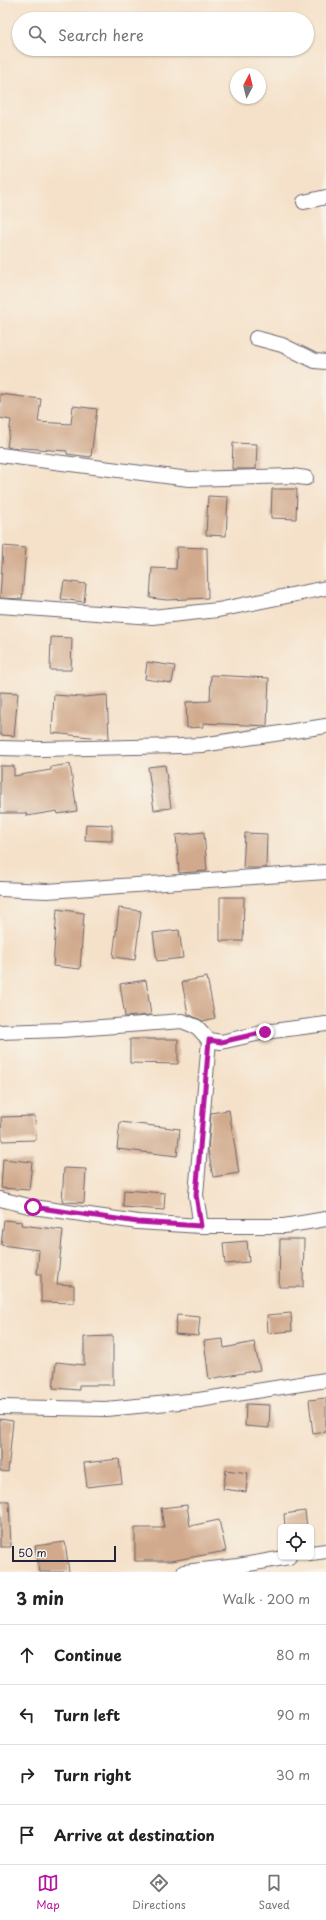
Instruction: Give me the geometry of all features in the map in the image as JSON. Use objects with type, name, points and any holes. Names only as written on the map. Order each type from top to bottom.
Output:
[{"type":"street","points":[[304,202],[326,197]]},
{"type":"street","points":[[256,338],[282,345],[315,361],[326,362]]},
{"type":"street","points":[[0,455],[189,480],[292,476],[306,478]]},
{"type":"street","points":[[0,606],[152,617],[218,610],[326,588]]},
{"type":"street","points":[[0,748],[41,749],[187,746],[326,726]]},
{"type":"street","points":[[0,889],[47,891],[326,872]]},
{"type":"street","points":[[0,1032],[62,1030],[182,1021],[197,1026],[209,1040],[221,1042],[265,1032],[326,1024]]},
{"type":"street","points":[[201,1226],[196,1195],[209,1040]]},
{"type":"street","points":[[0,1198],[33,1207],[138,1222],[201,1226],[284,1226],[326,1219]]},
{"type":"street","points":[[0,1407],[106,1409],[199,1400],[326,1380]]},
{"type":"street","points":[[314,1553],[326,1551]]},
{"type":"street","points":[[184,1572],[278,1559]]},
{"type":"building","points":[[0,394],[41,399],[38,422],[71,424],[73,406],[97,409],[91,457],[67,454],[67,451],[7,447],[11,420],[0,418]]},
{"type":"building","points":[[233,443],[257,444],[256,469],[232,469]]},
{"type":"building","points":[[272,489],[297,489],[296,519],[271,518]]},
{"type":"building","points":[[208,496],[228,497],[226,536],[206,535]]},
{"type":"building","points":[[3,546],[26,548],[22,599],[0,598]]},
{"type":"building","points":[[177,547],[207,548],[208,598],[167,600],[150,598],[152,568],[176,569]]},
{"type":"building","points":[[64,581],[86,584],[84,602],[61,599]]},
{"type":"building","points":[[51,637],[72,638],[71,670],[50,670]]},
{"type":"building","points":[[147,662],[175,666],[172,683],[145,679]]},
{"type":"building","points":[[211,675],[269,678],[267,726],[203,723],[203,727],[187,728],[186,702],[210,701]]},
{"type":"building","points":[[0,692],[18,693],[14,736],[0,735]]},
{"type":"building","points":[[54,695],[83,697],[107,695],[109,739],[52,733]]},
{"type":"building","points":[[70,764],[77,811],[58,814],[57,811],[27,816],[26,813],[0,813],[0,766],[14,766],[14,776],[51,770],[51,767]]},
{"type":"building","points":[[165,765],[171,808],[154,810],[148,767]]},
{"type":"building","points":[[86,824],[112,825],[112,841],[85,840]]},
{"type":"building","points":[[204,832],[207,871],[179,873],[176,835]]},
{"type":"building","points":[[245,833],[267,834],[266,868],[243,868]]},
{"type":"building","points":[[220,897],[244,897],[243,941],[220,941]]},
{"type":"building","points":[[119,908],[141,911],[135,960],[113,957]]},
{"type":"building","points":[[57,909],[84,913],[80,969],[53,966]]},
{"type":"building","points":[[179,930],[183,958],[157,961],[153,933]]},
{"type":"building","points":[[207,977],[215,1018],[203,1021],[188,1014],[182,982]]},
{"type":"building","points":[[146,980],[151,1015],[125,1017],[120,984]]},
{"type":"building","points":[[130,1039],[178,1039],[178,1064],[130,1063]]},
{"type":"building","points":[[229,1110],[239,1173],[213,1177],[208,1150],[211,1113]]},
{"type":"building","points":[[35,1116],[36,1140],[2,1141],[1,1117]]},
{"type":"building","points":[[120,1122],[180,1129],[177,1156],[117,1149]]},
{"type":"building","points":[[3,1159],[32,1162],[29,1190],[1,1188]]},
{"type":"building","points":[[64,1168],[86,1169],[84,1203],[62,1202]]},
{"type":"building","points":[[124,1190],[165,1193],[164,1210],[123,1207]]},
{"type":"building","points":[[4,1220],[22,1222],[21,1225],[63,1230],[57,1284],[74,1285],[74,1303],[41,1302],[41,1274],[37,1274],[39,1250],[1,1245]]},
{"type":"building","points":[[280,1239],[304,1239],[303,1287],[279,1287]]},
{"type":"building","points":[[247,1241],[249,1262],[225,1264],[223,1243]]},
{"type":"building","points":[[291,1313],[292,1331],[268,1333],[267,1315]]},
{"type":"building","points":[[177,1315],[200,1317],[198,1336],[175,1334]]},
{"type":"building","points":[[113,1336],[113,1385],[79,1385],[79,1390],[53,1388],[56,1362],[84,1365],[84,1337]]},
{"type":"building","points":[[223,1339],[224,1348],[254,1342],[260,1370],[209,1379],[204,1341]]},
{"type":"building","points":[[326,1398],[326,1432],[313,1434],[309,1400]]},
{"type":"building","points":[[246,1404],[270,1405],[269,1428],[245,1426]]},
{"type":"building","points":[[0,1419],[13,1421],[8,1472],[0,1471]]},
{"type":"building","points":[[119,1459],[122,1483],[87,1487],[84,1463]]},
{"type":"building","points":[[226,1470],[248,1473],[246,1492],[223,1489]]},
{"type":"building","points":[[0,1501],[9,1501],[11,1547],[0,1547]]},
{"type":"building","points":[[187,1505],[190,1526],[219,1520],[226,1551],[171,1561],[135,1561],[135,1528],[164,1528],[161,1508]]},
{"type":"building","points":[[305,1511],[307,1524],[285,1524],[284,1514]]},
{"type":"building","points":[[65,1542],[69,1572],[40,1572],[35,1546]]},
{"type":"route","points":[[33,1207],[138,1222],[201,1226],[196,1195],[209,1040],[221,1042],[265,1032]]}]
